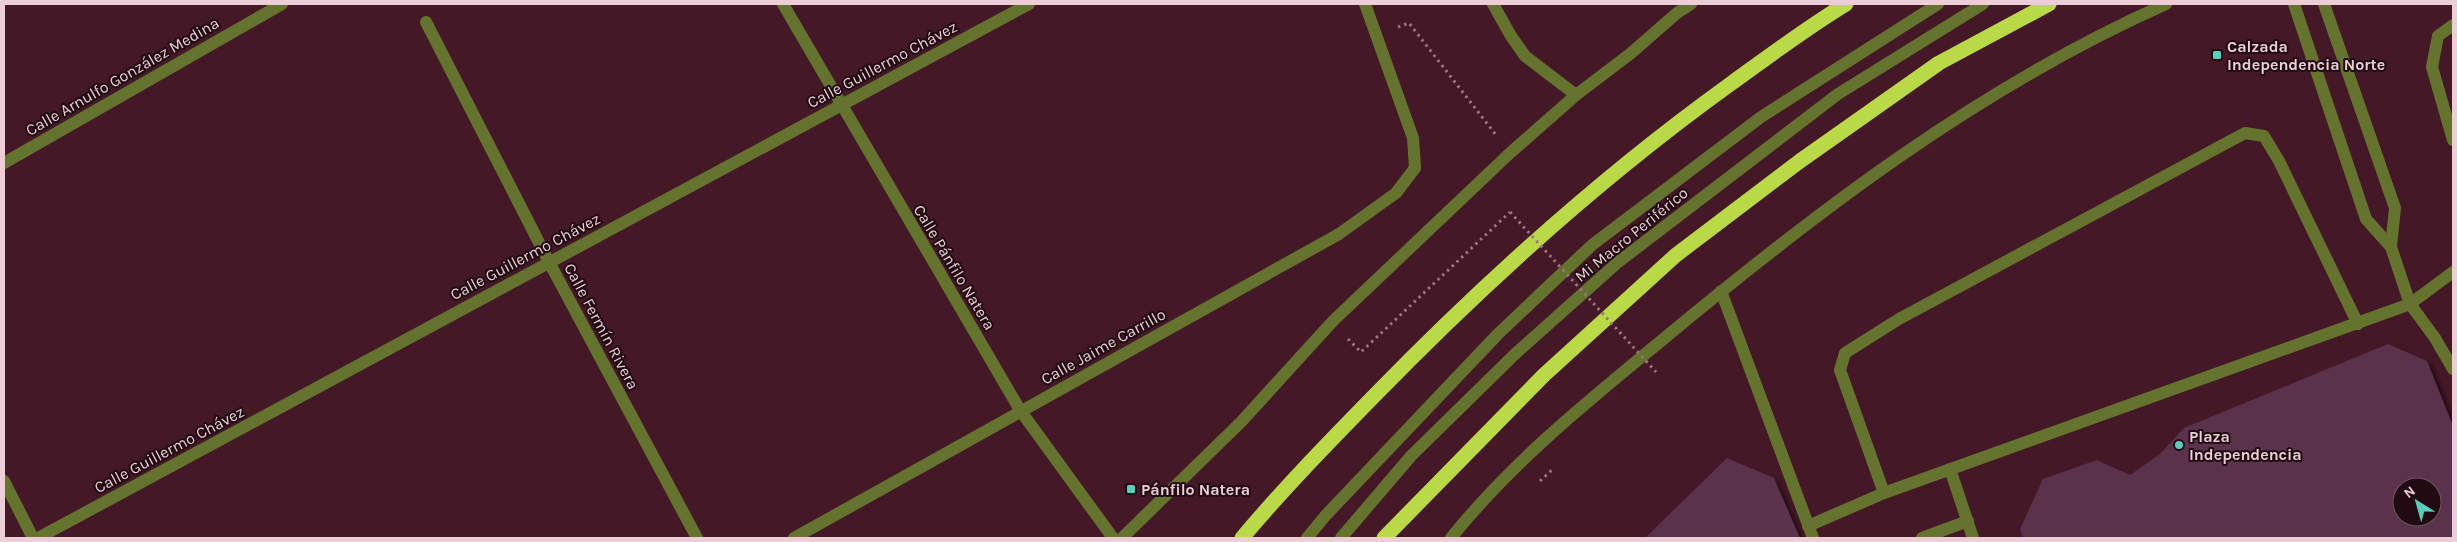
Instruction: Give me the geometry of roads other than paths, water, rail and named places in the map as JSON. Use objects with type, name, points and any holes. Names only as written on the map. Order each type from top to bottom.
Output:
[{"type":"highway","points":[[1242,538],[1285,488],[1438,330],[1574,205],[1688,115],[1820,20],[1846,4]]},
{"type":"highway","points":[[1384,538],[1544,375],[1676,256],[1800,161],[1939,63],[2049,4]]},
{"type":"street","name":"Calle Arnulfo González Medina","points":[[4,163],[282,4]]},
{"type":"street","name":"Calle Pánfilo Natera","points":[[782,4],[1020,410],[1112,538]]},
{"type":"street","name":"Calle Guillermo Chávez","points":[[38,538],[1029,4]]},
{"type":"street","name":"Calle Jaime Carrillo","points":[[794,538],[1020,410],[1339,234],[1396,194],[1415,168],[1413,138],[1365,4]]},
{"type":"street","points":[[1494,4],[1511,36],[1525,56],[1576,95]]},
{"type":"street","points":[[1122,538],[1241,422],[1333,321],[1510,153],[1576,95],[1630,54],[1674,8],[1691,4]]},
{"type":"street","name":"Mi Macro Periférico","points":[[1307,538],[1326,515],[1498,334],[1592,245],[1761,117],[1938,4]]},
{"type":"street","name":"Mi Macro Periférico","points":[[1341,538],[1411,456],[1514,355],[1617,263],[1838,94],[1983,4]]},
{"type":"street","points":[[1451,538],[1468,516],[1565,420],[1721,291],[1915,144],[2106,30],[2166,4]]},
{"type":"street","points":[[2294,4],[2366,218],[2391,247],[2410,304],[2435,338],[2453,369]]},
{"type":"street","points":[[2324,4],[2394,208],[2391,247]]},
{"type":"street","name":"Calle Fermín Rivera","points":[[426,22],[549,262],[697,538]]},
{"type":"street","points":[[2453,25],[2438,36],[2432,67],[2453,140]]},
{"type":"street","points":[[1884,493],[1840,370],[1845,353],[1899,319],[2245,133],[2264,136],[2279,161],[2358,324]]},
{"type":"street","points":[[1808,526],[1884,493],[2410,304],[2453,272]]},
{"type":"street","points":[[1721,291],[1813,538]]},
{"type":"street","points":[[1950,469],[1973,538]]},
{"type":"street","points":[[4,481],[33,538]]},
{"type":"street","points":[[1922,538],[1968,521]]},
{"type":"place","name":"Calzada Independencia Norte","points":[[2217,55]]},
{"type":"place","name":"Plaza Independencia","points":[[2179,445]]},
{"type":"place","name":"Pánfilo Natera","points":[[1131,489]]}]
